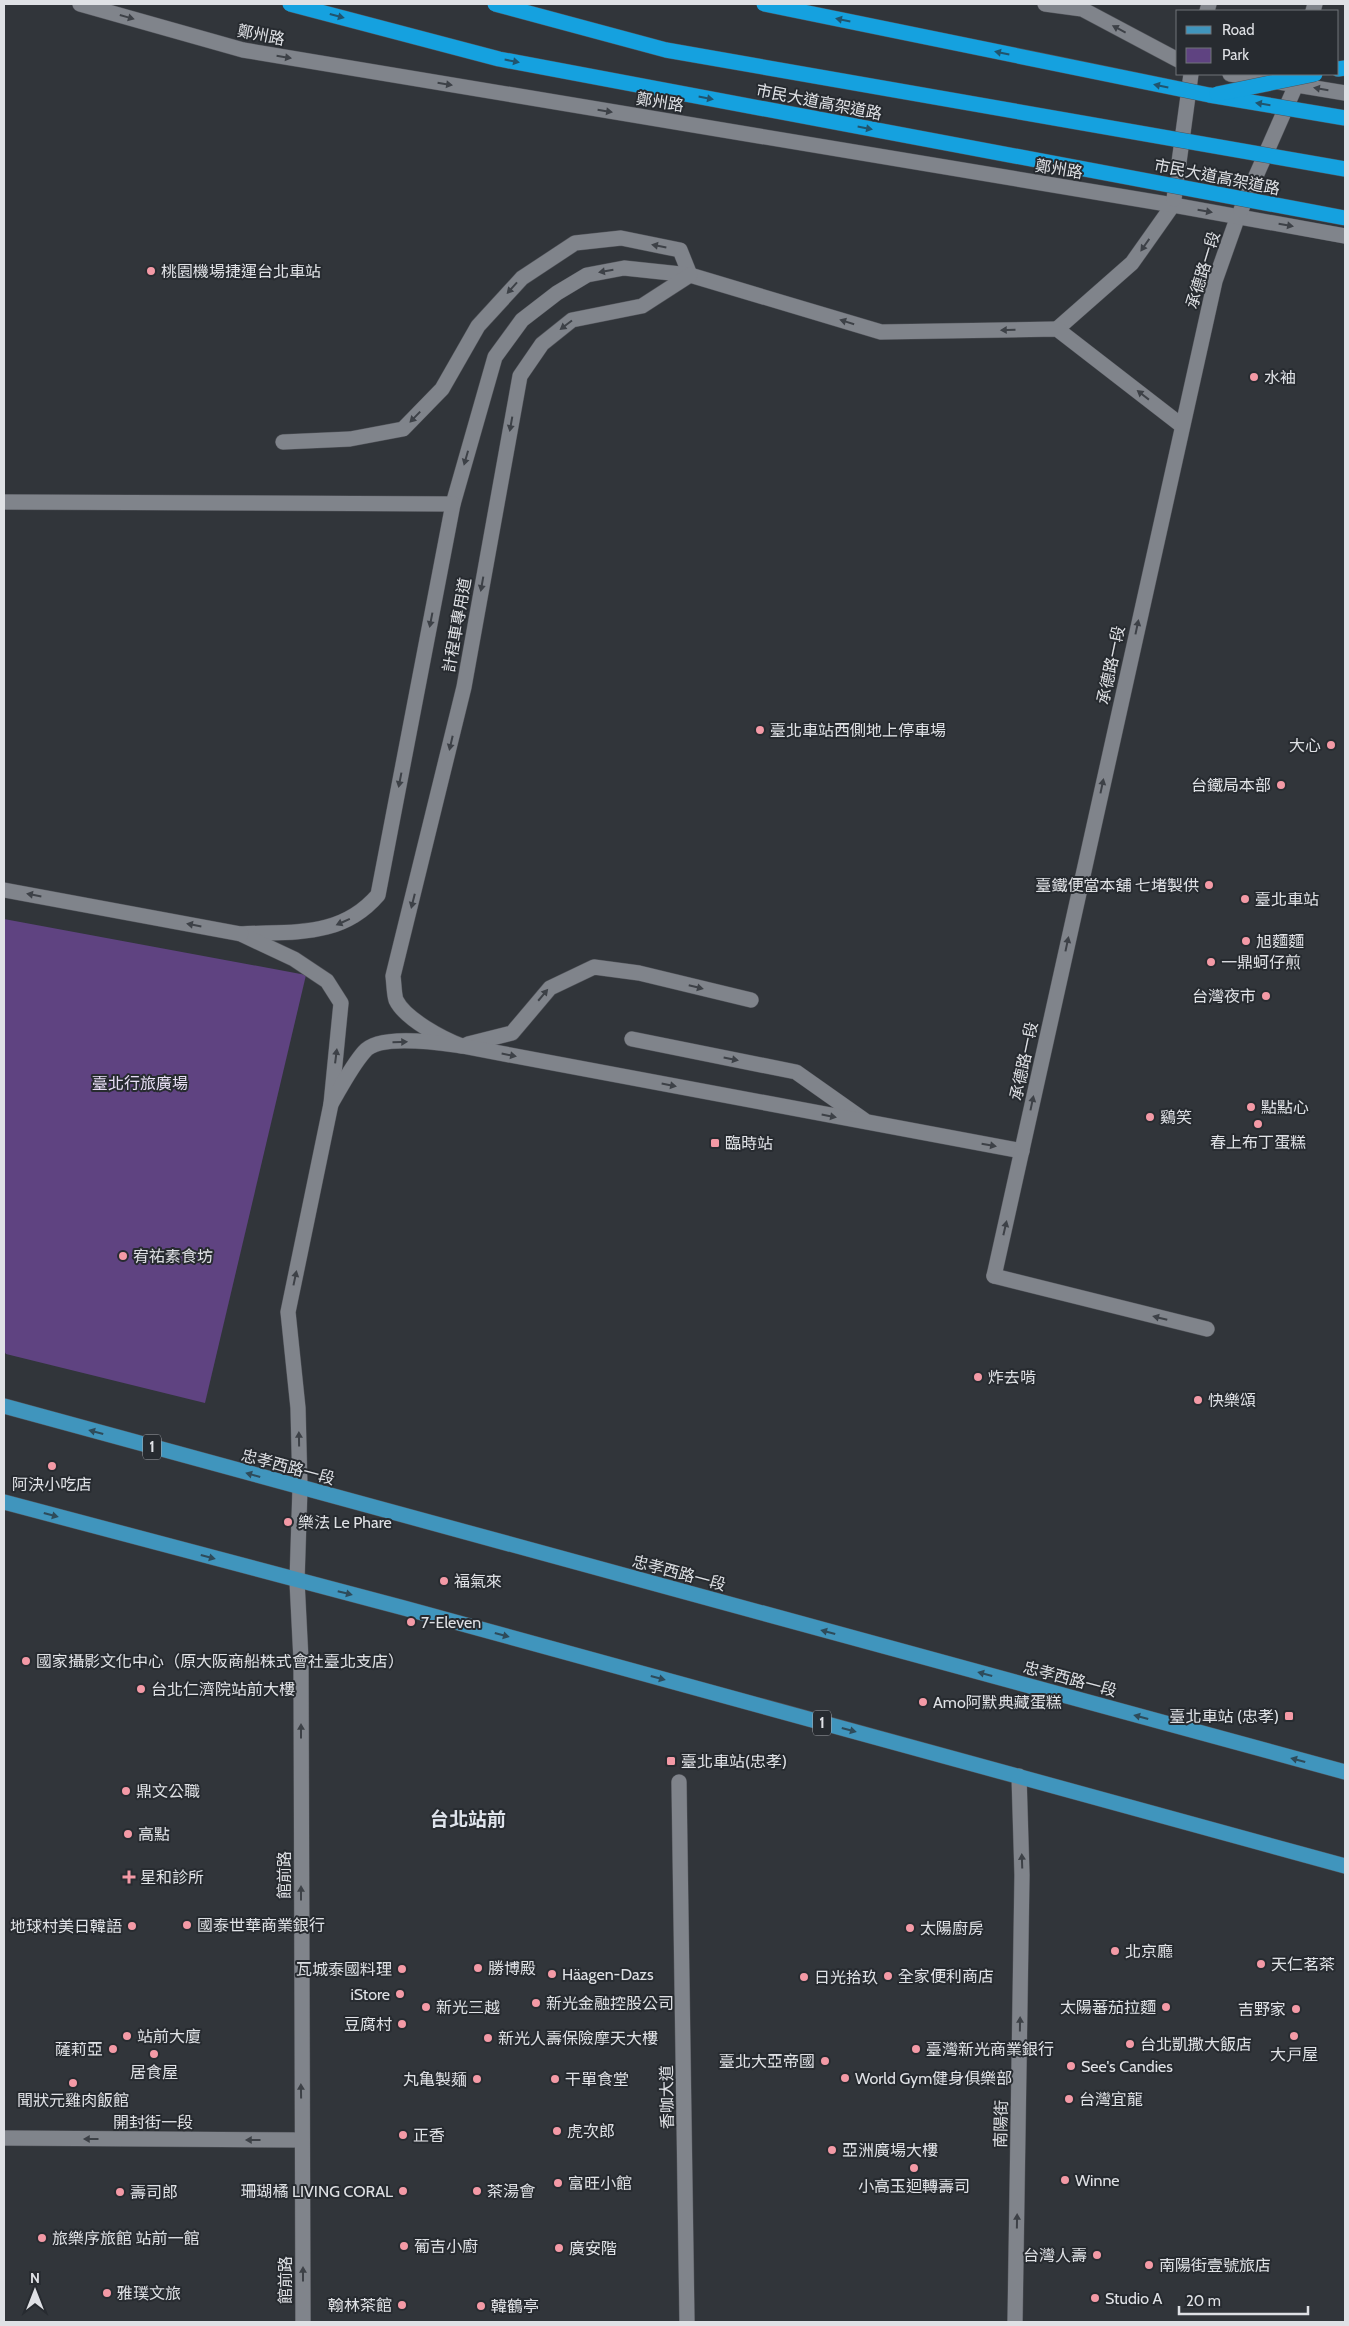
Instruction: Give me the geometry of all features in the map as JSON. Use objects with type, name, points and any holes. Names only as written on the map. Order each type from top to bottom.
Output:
[{"type":"highway","name":"市民大道高架道路","points":[[290,4],[499,59],[1345,218]]},
{"type":"highway","points":[[495,4],[666,50],[1345,169]]},
{"type":"highway","points":[[764,4],[1209,95],[1345,118]]},
{"type":"highway","points":[[1209,95],[1310,75]]},
{"type":"main road","name":"忠孝西路一段","points":[[4,1406],[1345,1772]]},
{"type":"main road","name":"1","points":[[4,1502],[1345,1866]]},
{"type":"street","name":"鄭州路","points":[[80,4],[243,50],[1173,205],[1345,236]]},
{"type":"street","points":[[1045,4],[1082,9],[1176,59]]},
{"type":"street","points":[[1057,329],[1132,263],[1173,205],[1191,75]]},
{"type":"street","points":[[1243,75],[1297,79],[1345,93]]},
{"type":"street","name":"承德路一段","points":[[1207,1330],[994,1276],[1214,281],[1238,216],[1297,79]]},
{"type":"street","points":[[283,442],[350,439],[403,429],[442,389],[478,326],[522,278],[575,243],[621,238],[680,250],[690,275]]},
{"type":"street","points":[[4,890],[242,934],[312,930],[341,924],[365,910],[378,895],[453,504],[496,357],[522,320],[557,293],[587,275],[624,268],[690,275],[881,332],[1057,329],[1181,425]]},
{"type":"street","name":"計程車專用道","points":[[462,1046],[447,1041],[413,1018],[396,1000],[393,976],[464,687],[520,376],[542,344],[572,320],[642,306],[690,275]]},
{"type":"street","points":[[4,502],[453,504]]},
{"type":"street","points":[[242,934],[294,959],[328,980],[341,1003],[331,1104]]},
{"type":"street","points":[[462,1046],[512,1034],[550,988],[594,967],[639,973],[751,1000]]},
{"type":"street","points":[[632,1039],[796,1072],[869,1124]]},
{"type":"street","points":[[331,1104],[365,1050],[383,1042],[426,1041],[462,1046],[869,1124],[1022,1151]]},
{"type":"street","name":"館前路","points":[[303,2322],[301,1660],[298,1581],[300,1488],[298,1408],[288,1312],[331,1104]]},
{"type":"street","name":"南陽街","points":[[1016,2322],[1022,1875],[1019,1776]]},
{"type":"street","name":"香咖大道","points":[[679,1782],[688,2322]]},
{"type":"street","name":"開封街一段","points":[[4,2138],[302,2140]]},
{"type":"green space","name":"臺北行旅廣場","points":[[4,919],[306,975],[205,1403],[6,1354],[4,1351]]},
{"type":"place","name":"桃園機場捷運台北車站","points":[[151,271]]},
{"type":"place","name":"水袖","points":[[1254,377]]},
{"type":"place","name":"臺北車站西側地上停車場","points":[[760,730]]},
{"type":"place","name":"大心","points":[[1331,745]]},
{"type":"place","name":"台鐵局本部","points":[[1281,785]]},
{"type":"place","name":"臺鐵便當本舖 七堵製供","points":[[1209,885]]},
{"type":"place","name":"臺北車站","points":[[1245,899]]},
{"type":"place","name":"旭麵麵","points":[[1246,941]]},
{"type":"place","name":"一鼎蚵仔煎","points":[[1211,962]]},
{"type":"place","name":"台灣夜市","points":[[1266,996]]},
{"type":"place","name":"點點心","points":[[1251,1107]]},
{"type":"place","name":"鷄笑","points":[[1150,1117]]},
{"type":"place","name":"春上布丁蛋糕","points":[[1258,1124]]},
{"type":"place","name":"臨時站","points":[[715,1143]]},
{"type":"place","name":"宥祐素食坊","points":[[123,1256]]},
{"type":"place","name":"炸去啃","points":[[978,1377]]},
{"type":"place","name":"快樂頌","points":[[1198,1400]]},
{"type":"place","name":"阿決小吃店","points":[[52,1466]]},
{"type":"place","name":"樂法 Le Phare","points":[[288,1522]]},
{"type":"place","name":"福氣來","points":[[444,1581]]},
{"type":"place","name":"7-Eleven","points":[[411,1622]]},
{"type":"place","name":"國家攝影文化中心（原大阪商船株式會社臺北支店）","points":[[26,1661]]},
{"type":"place","name":"台北仁濟院站前大樓","points":[[141,1689]]},
{"type":"place","name":"Amo阿默典藏蛋糕","points":[[923,1702]]},
{"type":"place","name":"臺北車站 (忠孝)","points":[[1289,1716]]},
{"type":"place","name":"臺北車站(忠孝)","points":[[671,1761]]},
{"type":"place","name":"鼎文公職","points":[[126,1791]]},
{"type":"place","name":"高點","points":[[128,1834]]},
{"type":"place","name":"星和診所","points":[[129,1877]]},
{"type":"place","name":"國泰世華商業銀行","points":[[187,1925]]},
{"type":"place","name":"地球村美日韓語","points":[[132,1926]]},
{"type":"place","name":"太陽廚房","points":[[910,1928]]},
{"type":"place","name":"北京廳","points":[[1115,1951]]},
{"type":"place","name":"天仁茗茶","points":[[1261,1964]]},
{"type":"place","name":"勝博殿","points":[[478,1968]]},
{"type":"place","name":"瓦城泰國料理","points":[[402,1969]]},
{"type":"place","name":"Häagen-Dazs","points":[[552,1974]]},
{"type":"place","name":"全家便利商店","points":[[888,1976]]},
{"type":"place","name":"日光拾玖","points":[[804,1977]]},
{"type":"place","name":"iStore","points":[[400,1994]]},
{"type":"place","name":"新光金融控股公司","points":[[536,2003]]},
{"type":"place","name":"新光三越","points":[[426,2007]]},
{"type":"place","name":"太陽蕃茄拉麵","points":[[1166,2007]]},
{"type":"place","name":"吉野家","points":[[1296,2009]]},
{"type":"place","name":"豆腐村","points":[[402,2024]]},
{"type":"place","name":"站前大廈","points":[[127,2036]]},
{"type":"place","name":"大戸屋","points":[[1294,2036]]},
{"type":"place","name":"新光人壽保險摩天大樓","points":[[488,2038]]},
{"type":"place","name":"台北凱撒大飯店","points":[[1130,2044]]},
{"type":"place","name":"薩莉亞","points":[[113,2049]]},
{"type":"place","name":"臺灣新光商業銀行","points":[[916,2049]]},
{"type":"place","name":"居食屋","points":[[154,2054]]},
{"type":"place","name":"臺北大亞帝國","points":[[825,2061]]},
{"type":"place","name":"See's Candies","points":[[1071,2066]]},
{"type":"place","name":"World Gym健身俱樂部","points":[[845,2078]]},
{"type":"place","name":"丸亀製麺","points":[[477,2079]]},
{"type":"place","name":"干單食堂","points":[[555,2079]]},
{"type":"place","name":"聞狀元雞肉飯館","points":[[73,2083]]},
{"type":"place","name":"台灣宜龍","points":[[1069,2099]]},
{"type":"place","name":"虎次郎","points":[[557,2131]]},
{"type":"place","name":"正香","points":[[403,2135]]},
{"type":"place","name":"亞洲廣場大樓","points":[[832,2150]]},
{"type":"place","name":"小高玉迴轉壽司","points":[[914,2168]]},
{"type":"place","name":"Winne","points":[[1065,2180]]},
{"type":"place","name":"富旺小館","points":[[558,2183]]},
{"type":"place","name":"珊瑚橘 LIVING CORAL","points":[[403,2191]]},
{"type":"place","name":"茶湯會","points":[[477,2191]]},
{"type":"place","name":"壽司郎","points":[[120,2192]]},
{"type":"place","name":"旅樂序旅館 站前一館","points":[[42,2238]]},
{"type":"place","name":"葡吉小廚","points":[[404,2246]]},
{"type":"place","name":"廣安階","points":[[559,2248]]},
{"type":"place","name":"台灣人壽","points":[[1097,2255]]},
{"type":"place","name":"南陽街壹號旅店","points":[[1149,2265]]},
{"type":"place","name":"雅璞文旅","points":[[107,2293]]},
{"type":"place","name":"Studio A","points":[[1095,2298]]},
{"type":"place","name":"翰林茶館","points":[[402,2305]]},
{"type":"place","name":"韓鶴亭","points":[[481,2306]]},
{"type":"district","name":"台北站前","points":[[468,1819]]}]
